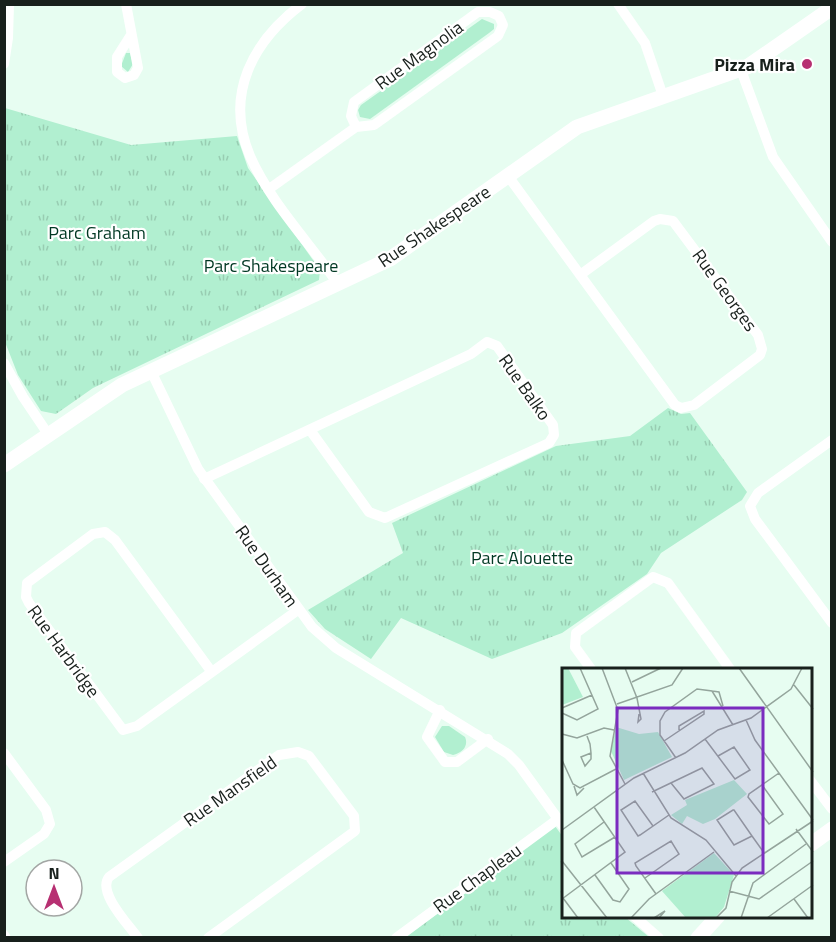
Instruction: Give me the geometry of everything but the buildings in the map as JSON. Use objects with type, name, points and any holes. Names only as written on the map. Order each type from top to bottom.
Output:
[{"type":"street","points":[[4,64],[9,4]]},
{"type":"street","points":[[126,4],[131,35]]},
{"type":"street","points":[[302,4],[279,22],[264,38],[252,59],[243,88],[241,119],[249,154],[269,189],[338,284]]},
{"type":"street","points":[[618,4],[645,43],[663,96]]},
{"type":"street","name":"Rue Shakespeare","points":[[4,465],[100,398],[151,371],[390,259],[577,127],[741,70],[768,55],[831,9]]},
{"type":"street","name":"Rue Magnolia","points":[[269,189],[357,128],[374,125],[498,36],[502,26],[499,16],[490,12],[478,12],[354,102],[351,116],[357,128]]},
{"type":"street","points":[[741,70],[773,157],[831,242]]},
{"type":"street","name":"Rue Georges","points":[[508,176],[580,275],[675,405],[681,408],[694,405],[760,355],[762,348],[758,335],[673,221],[660,219],[654,221],[580,275]]},
{"type":"street","name":"Rue Balko","points":[[204,478],[471,354],[487,342],[497,346],[553,425],[554,435],[549,443],[385,518],[369,512],[310,430]]},
{"type":"street","points":[[4,363],[48,434]]},
{"type":"street","name":"Rue Durham","points":[[151,371],[204,478],[298,610],[327,641],[488,740],[519,765],[561,823]]},
{"type":"street","points":[[831,440],[758,493],[750,506],[755,519],[831,623]]},
{"type":"street","name":"Rue Harbridge","points":[[211,671],[115,540],[105,532],[93,534],[27,583],[26,597],[29,603],[123,730],[137,726],[298,610]]},
{"type":"street","points":[[590,668],[575,647],[576,633],[653,577],[668,583],[729,668]]},
{"type":"street","points":[[440,710],[427,737],[445,762],[457,762],[488,740]]},
{"type":"street","name":"Rue Mansfield","points":[[138,938],[106,892],[105,881],[279,755],[298,752],[309,756],[354,816],[355,831],[208,938]]},
{"type":"street","points":[[4,753],[46,810],[50,824],[44,834],[4,862]]},
{"type":"street","points":[[812,783],[831,808]]},
{"type":"street","name":"Rue Chapleau","points":[[396,938],[561,823]]},
{"type":"street","points":[[812,843],[831,829]]},
{"type":"street","points":[[636,918],[659,938]]},
{"type":"street","points":[[698,938],[715,918]]},
{"type":"green space","points":[[482,19],[494,24],[494,29],[370,119],[360,117],[358,110],[361,105]]},
{"type":"green space","points":[[126,53],[130,53],[133,64],[128,72],[121,66]]},
{"type":"green space","name":"Parc Graham","points":[[5,108],[131,145],[237,136],[248,168],[320,270],[319,280],[93,388],[56,414],[41,411],[18,375],[5,342]]},
{"type":"green space","name":"Parc Alouette","points":[[668,408],[681,414],[690,413],[747,492],[742,500],[661,553],[647,574],[562,633],[492,659],[401,618],[371,659],[325,629],[308,610],[403,553],[392,523],[556,446],[630,436]]},
{"type":"green space","points":[[442,726],[449,726],[465,737],[466,743],[462,751],[453,755],[444,752],[435,737]]},
{"type":"green space","points":[[555,826],[562,836],[562,918],[626,918],[649,937],[405,938]]},
{"type":"place","name":"Pizza Mira","points":[[807,64]]},
{"type":"park label","name":"Parc Shakespeare","points":[[271,265]]}]
